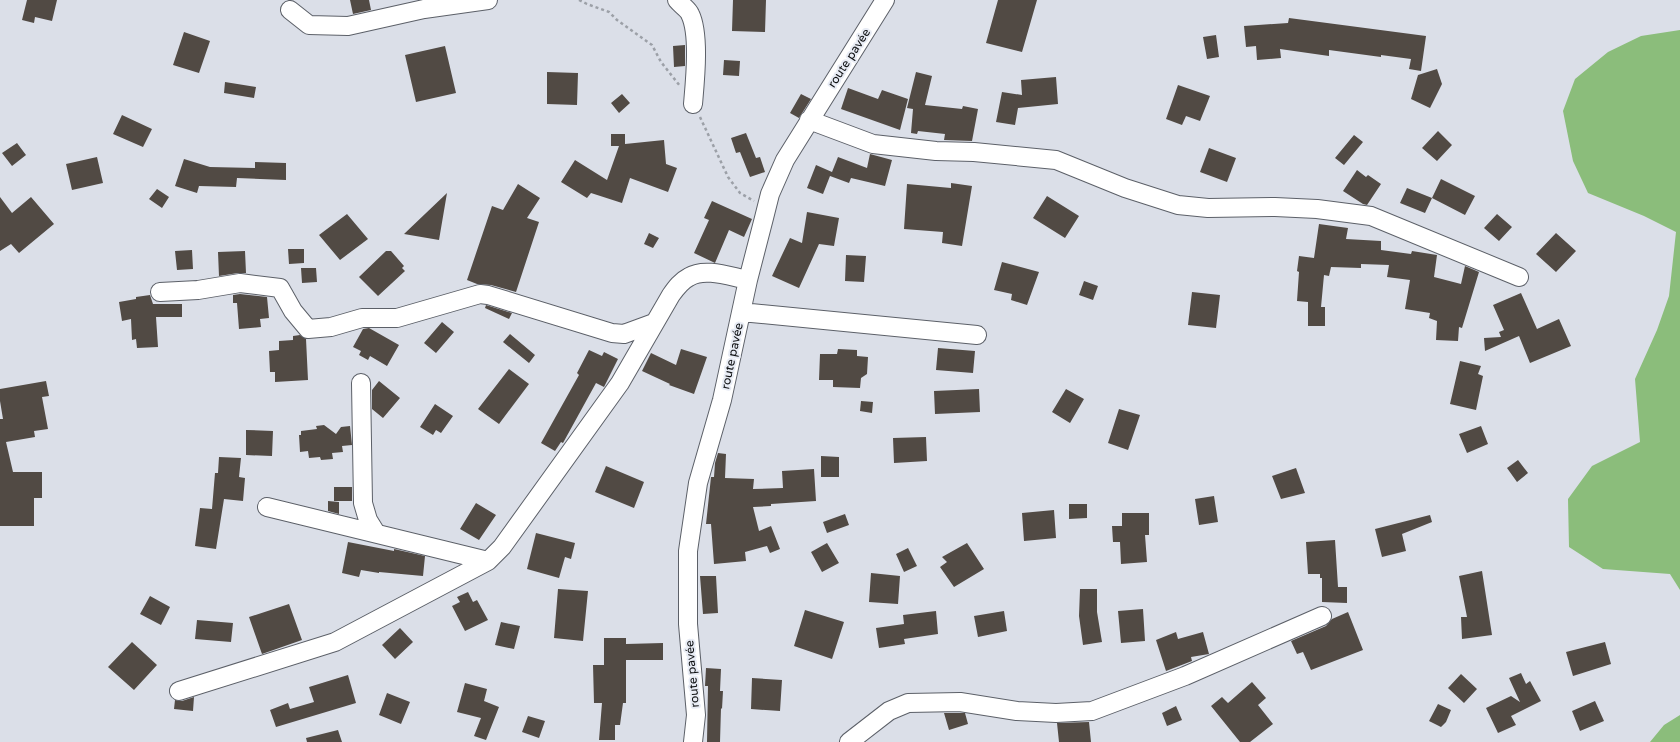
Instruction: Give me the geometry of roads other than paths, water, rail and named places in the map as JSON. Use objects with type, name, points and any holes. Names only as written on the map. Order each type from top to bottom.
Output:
[{"type":"street","points":[[290,10],[309,25],[348,26],[424,9],[488,0]]},
{"type":"street","points":[[678,0],[690,13],[695,34],[696,78],[693,104]]},
{"type":"street","name":"route pavée","points":[[693,742],[696,715],[688,624],[688,552],[698,483],[722,400],[748,280],[770,194],[785,160],[885,0]]},
{"type":"street","points":[[810,120],[873,144],[936,151],[974,152],[1056,160],[1125,188],[1178,205],[1208,208],[1282,207],[1317,209],[1371,216],[1519,277]]},
{"type":"street","points":[[179,691],[335,642],[488,561],[502,547],[620,383],[671,295],[689,276],[707,272],[748,280]]},
{"type":"street","points":[[160,292],[198,290],[240,283],[280,288],[293,311],[308,330],[331,327],[362,318],[397,318],[480,294],[488,294],[612,333],[624,334],[654,323]]},
{"type":"street","points":[[741,312],[977,335]]},
{"type":"street","points":[[361,383],[363,503],[368,520],[376,533]]},
{"type":"street","points":[[267,507],[488,561]]},
{"type":"street","points":[[849,742],[889,711],[908,703],[960,702],[1017,711],[1056,713],[1092,712],[1185,676],[1322,616]]}]
